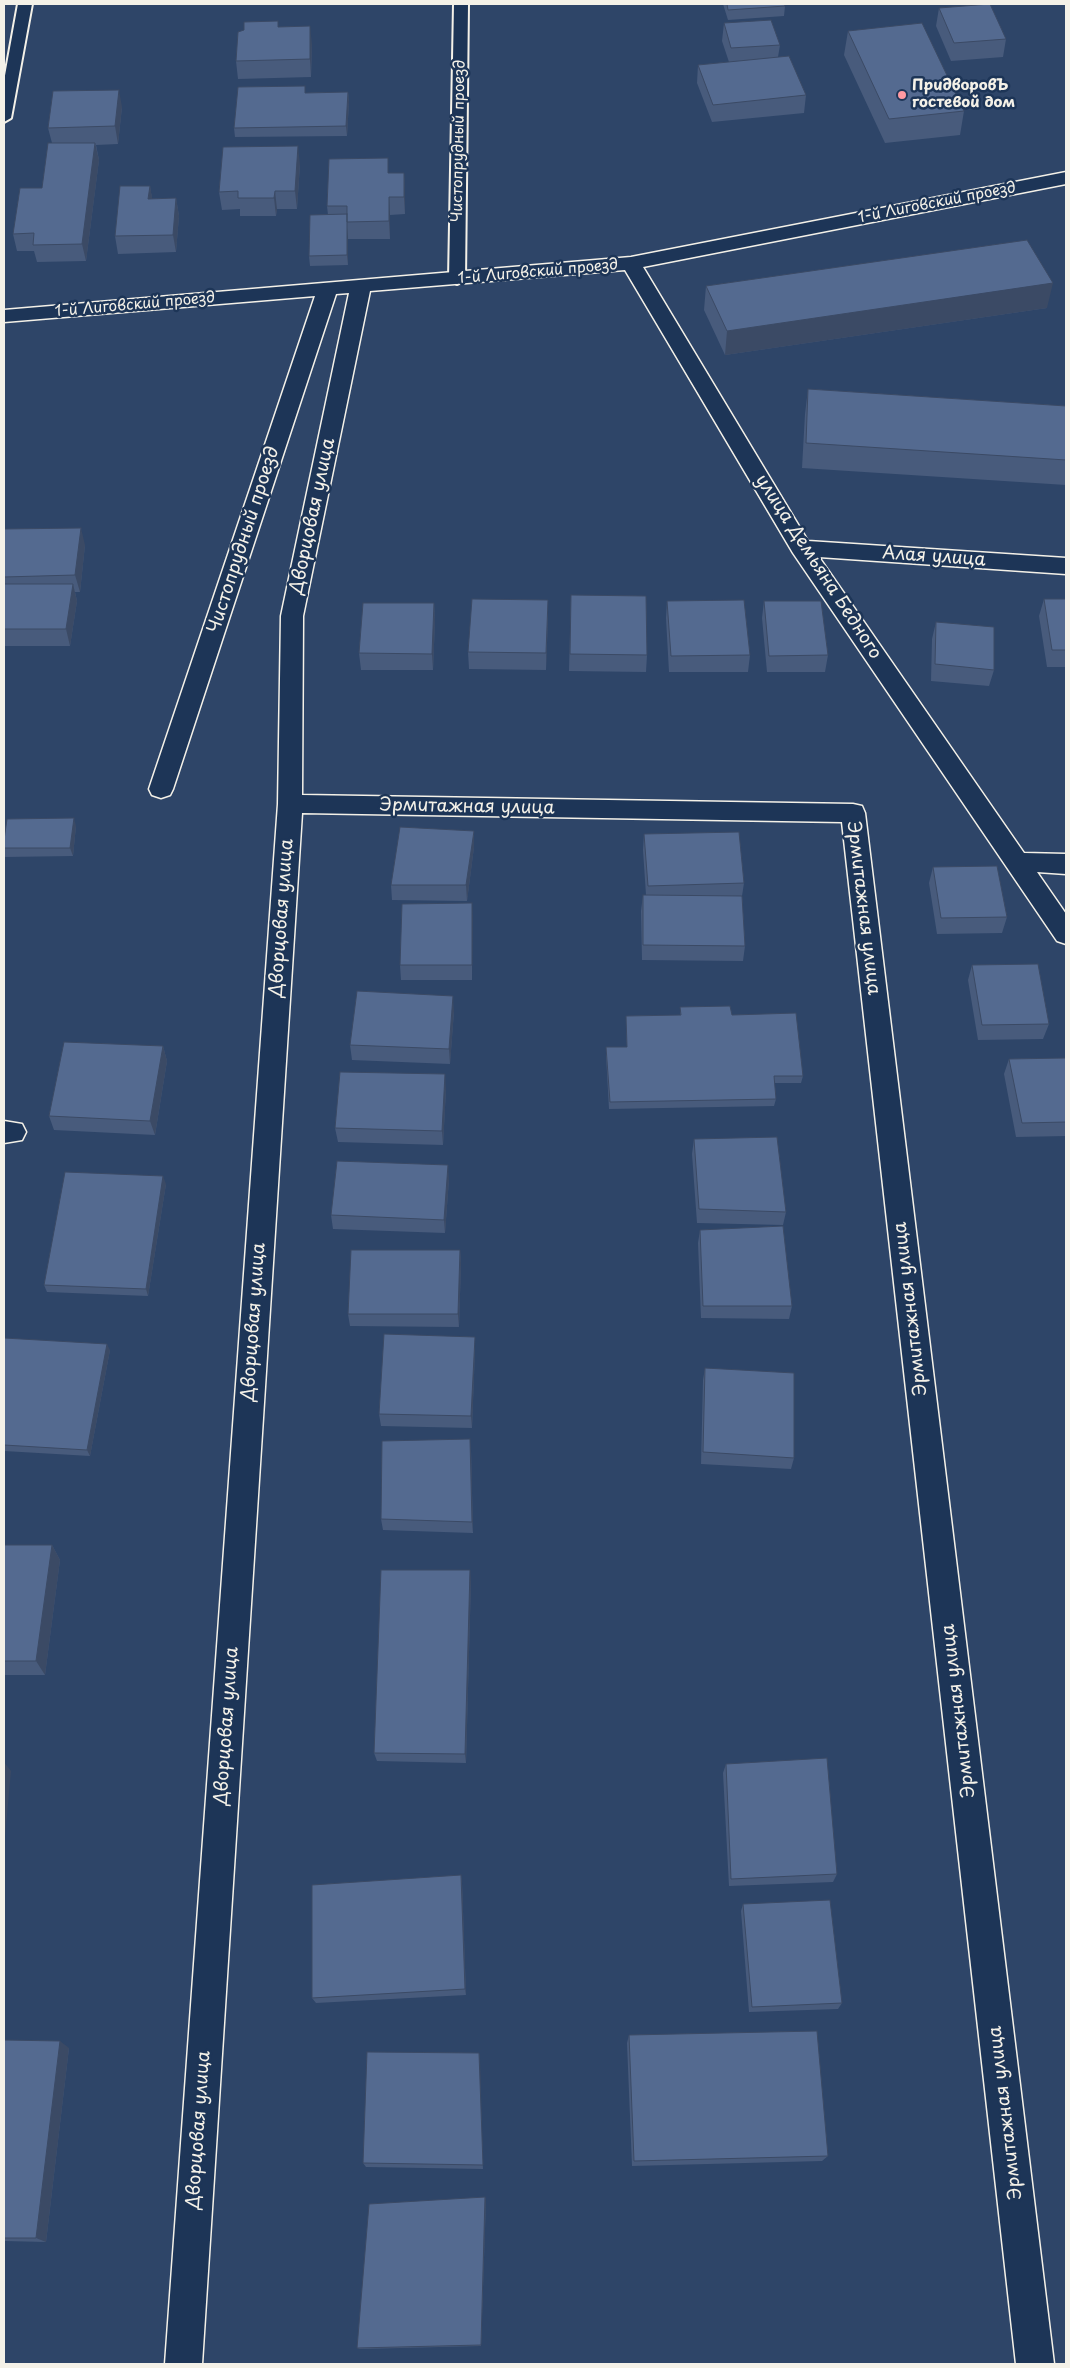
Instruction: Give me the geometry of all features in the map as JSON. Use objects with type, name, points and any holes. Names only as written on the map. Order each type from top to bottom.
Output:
[{"type":"street","name":"1-й Лиговский проезд","points":[[4,316],[632,264],[1066,178]]},
{"type":"street","name":"улица Демьяна Бедного","points":[[632,264],[801,548],[1066,934]]},
{"type":"street","name":"Дворцовая улица","points":[[183,2364],[290,804],[292,616],[362,286]]},
{"type":"street","name":"Чистопрудный проезд","points":[[161,789],[327,290]]},
{"type":"street","name":"Алая улица","points":[[801,548],[1066,566]]},
{"type":"street","name":"Эрмитажная улица","points":[[290,804],[853,813],[1035,2364]]},
{"type":"street","points":[[1017,862],[1066,864]]},
{"type":"lane","points":[[4,118],[25,4]]},
{"type":"lane","name":"Чистопрудный проезд","points":[[457,279],[461,4]]},
{"type":"building","points":[[727,4],[784,4],[785,6],[728,10]]},
{"type":"building","points":[[990,4],[1006,39],[954,43],[939,8]]},
{"type":"building","points":[[771,20],[780,45],[731,48],[724,23]]},
{"type":"building","points":[[278,21],[278,27],[310,26],[310,59],[236,61],[238,32],[244,30],[244,22]]},
{"type":"building","points":[[922,23],[964,111],[889,119],[848,31]]},
{"type":"building","points":[[789,56],[806,95],[713,105],[698,65]]},
{"type":"building","points":[[305,86],[305,93],[348,92],[346,126],[234,128],[238,87]]},
{"type":"building","points":[[119,90],[115,126],[48,128],[53,91]]},
{"type":"building","points":[[48,143],[95,143],[82,244],[33,245],[34,233],[13,234],[20,188],[42,188]]},
{"type":"building","points":[[298,146],[295,191],[275,191],[274,198],[238,198],[238,191],[219,192],[223,147]]},
{"type":"building","points":[[388,158],[388,173],[404,173],[404,197],[389,197],[389,221],[347,222],[347,206],[327,206],[329,159]]},
{"type":"building","points":[[120,186],[150,186],[148,199],[176,198],[173,235],[115,236]]},
{"type":"building","points":[[347,214],[347,255],[309,256],[310,215]]},
{"type":"building","points":[[1027,240],[1053,283],[727,331],[706,286]]},
{"type":"building","points":[[808,389],[1066,406],[1066,460],[806,443]]},
{"type":"building","points":[[81,528],[75,575],[4,577],[4,529]]},
{"type":"building","points":[[4,584],[73,584],[66,629],[4,629]]},
{"type":"building","points":[[571,595],[646,596],[647,655],[570,654]]},
{"type":"building","points":[[472,599],[548,600],[546,653],[468,652]]},
{"type":"building","points":[[1044,599],[1066,599],[1066,650],[1052,650]]},
{"type":"building","points":[[744,600],[750,655],[671,656],[667,601]]},
{"type":"building","points":[[764,601],[821,601],[828,655],[769,656]]},
{"type":"building","points":[[363,603],[434,603],[432,654],[359,653]]},
{"type":"building","points":[[936,622],[994,627],[994,670],[935,664]]},
{"type":"building","points":[[74,818],[70,848],[4,848],[7,819]]},
{"type":"building","points":[[400,827],[474,831],[466,885],[391,885]]},
{"type":"building","points":[[739,832],[744,883],[648,886],[644,834]]},
{"type":"building","points":[[997,866],[1007,917],[941,918],[933,867]]},
{"type":"building","points":[[643,895],[742,896],[745,946],[643,945]]},
{"type":"building","points":[[472,903],[472,965],[400,965],[402,904]]},
{"type":"building","points":[[1038,964],[1049,1024],[982,1025],[972,965]]},
{"type":"building","points":[[357,991],[453,996],[449,1049],[350,1045]]},
{"type":"building","points":[[730,1006],[732,1015],[796,1013],[803,1076],[774,1076],[776,1099],[610,1102],[606,1047],[627,1047],[626,1016],[681,1015],[680,1007]]},
{"type":"building","points":[[64,1042],[163,1046],[150,1121],[49,1116]]},
{"type":"building","points":[[1066,1058],[1066,1122],[1022,1123],[1009,1059]]},
{"type":"building","points":[[340,1072],[445,1074],[442,1131],[335,1128]]},
{"type":"building","points":[[777,1137],[786,1212],[699,1209],[694,1139]]},
{"type":"building","points":[[337,1161],[448,1165],[444,1220],[331,1215]]},
{"type":"building","points":[[65,1172],[163,1176],[146,1289],[44,1285]]},
{"type":"building","points":[[783,1226],[792,1306],[703,1306],[700,1230]]},
{"type":"building","points":[[351,1250],[460,1250],[458,1314],[348,1314]]},
{"type":"building","points":[[384,1334],[475,1337],[471,1416],[379,1414]]},
{"type":"building","points":[[4,1338],[107,1344],[87,1450],[4,1445]]},
{"type":"building","points":[[705,1368],[794,1373],[794,1458],[703,1452]]},
{"type":"building","points":[[470,1439],[472,1522],[381,1519],[382,1441]]},
{"type":"building","points":[[4,1545],[52,1545],[36,1661],[4,1661]]},
{"type":"building","points":[[381,1570],[470,1570],[465,1754],[374,1753]]},
{"type":"building","points":[[827,1758],[837,1874],[731,1879],[726,1764]]},
{"type":"building","points":[[461,1875],[465,1989],[312,1998],[312,1885]]},
{"type":"building","points":[[830,1900],[842,2003],[752,2007],[743,1904]]},
{"type":"building","points":[[817,2031],[828,2156],[634,2161],[629,2035]]},
{"type":"building","points":[[4,2040],[60,2041],[36,2238],[4,2238]]},
{"type":"building","points":[[367,2052],[479,2053],[483,2165],[363,2163]]},
{"type":"building","points":[[485,2197],[481,2345],[357,2348],[369,2204]]},
{"type":"place","name":"ПридворовЪ гостевой дом","points":[[902,95]]}]
